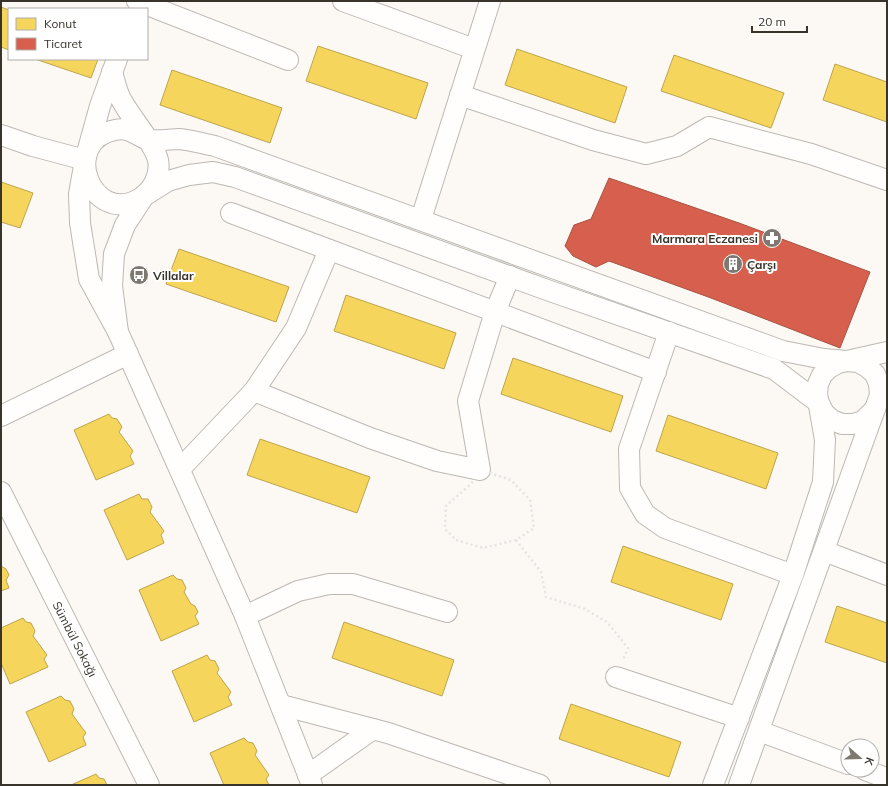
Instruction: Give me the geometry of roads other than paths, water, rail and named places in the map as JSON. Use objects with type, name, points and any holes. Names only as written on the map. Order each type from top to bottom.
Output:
[{"type":"street","points":[[343,1],[474,50]]},
{"type":"street","points":[[420,219],[490,1]]},
{"type":"street","points":[[138,3],[288,60]]},
{"type":"street","points":[[114,66],[120,99],[154,149],[158,161],[158,174],[153,186],[144,196],[125,225],[114,254],[112,286],[118,332]]},
{"type":"street","points":[[114,66],[100,106],[85,160],[79,194],[80,223],[89,278],[118,332],[246,616],[310,780],[374,729]]},
{"type":"street","points":[[460,95],[593,140],[646,154],[677,146],[709,127],[811,154],[887,180]]},
{"type":"street","points":[[739,785],[824,551],[867,426],[882,402],[879,384],[875,374],[858,362],[824,359],[783,351],[215,146],[181,139],[146,139],[137,133],[126,130],[110,132],[96,140],[89,149],[85,160],[85,172],[89,185],[97,195],[108,201],[121,204],[133,202],[168,181],[189,175],[213,172],[235,177],[774,369],[819,404],[824,413],[832,420],[842,424],[853,424],[863,421],[872,414],[882,402]]},
{"type":"street","points":[[1,135],[33,146],[85,160]]},
{"type":"street","points":[[231,213],[656,372]]},
{"type":"street","points":[[180,469],[254,391],[296,328],[329,250]]},
{"type":"street","points":[[254,391],[377,441],[437,461],[480,470],[468,401],[495,312],[510,276]]},
{"type":"street","points":[[669,332],[629,450],[630,488],[645,514],[665,528],[793,575]]},
{"type":"street","points":[[713,785],[793,575],[823,482],[825,440],[817,394],[818,384],[822,375],[829,368],[838,363],[887,352]]},
{"type":"street","points":[[1,416],[128,354]]},
{"type":"street","name":"Sümbül Sokağı","points":[[1,492],[149,785]]},
{"type":"street","points":[[824,551],[887,575]]},
{"type":"street","points":[[246,616],[298,591],[328,584],[353,584],[447,612]]},
{"type":"street","points":[[616,677],[739,718]]},
{"type":"street","points":[[280,705],[374,729],[540,785]]},
{"type":"street","points":[[759,731],[840,761]]},
{"type":"place","name":"Marmara Eczanesi","points":[[772,238]]},
{"type":"place","name":"Çarşı","points":[[733,264]]},
{"type":"place","name":"Villalar","points":[[139,275]]}]
